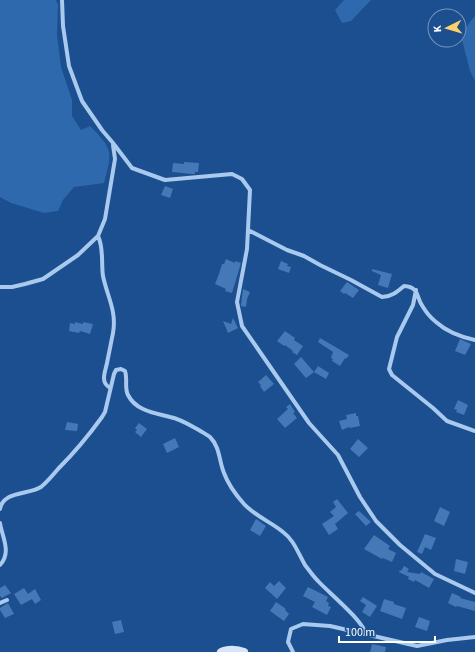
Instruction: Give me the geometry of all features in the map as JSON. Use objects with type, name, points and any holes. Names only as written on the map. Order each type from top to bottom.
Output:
[{"type":"street","points":[[62,0],[63,26],[69,66],[82,101],[102,130],[132,168],[165,180],[232,174],[242,179],[250,190],[247,249],[237,302],[242,326],[309,423],[338,455],[360,497],[376,521],[400,545],[435,574],[475,593]]},
{"type":"street","points":[[0,287],[12,287],[43,279],[78,255],[98,236],[105,219],[115,159],[113,143]]},
{"type":"street","points":[[248,230],[287,250],[304,256],[382,297],[388,297],[396,293],[404,286],[410,286],[416,290],[422,306],[436,322],[449,331],[464,338],[475,340]]},
{"type":"street","points":[[98,236],[102,247],[103,275],[111,300],[114,316],[113,331],[104,376],[106,384],[110,388]]},
{"type":"street","points":[[416,290],[413,305],[397,337],[389,369],[398,380],[447,421],[475,431]]},
{"type":"street","points":[[0,510],[0,506],[6,498],[35,490],[44,484],[73,453],[105,412],[110,388],[116,370],[121,368],[124,370],[126,375],[128,396],[136,405],[142,409],[188,424],[207,434],[211,438],[217,446],[224,475],[244,504],[283,531],[311,573],[352,614],[364,628],[366,635]]},
{"type":"street","points":[[0,523],[1,536],[7,551],[5,559],[0,565]]},
{"type":"street","points":[[0,603],[7,600]]},
{"type":"street","points":[[293,652],[288,642],[291,629],[303,624],[330,626],[417,646],[447,640],[475,637]]},
{"type":"street","points":[[221,652],[225,650],[240,650],[244,652]]},
{"type":"shaded area","points":[[0,0],[56,0],[58,5],[57,35],[61,67],[72,100],[72,116],[81,130],[90,126],[107,146],[109,152],[109,164],[104,183],[74,187],[63,200],[58,211],[44,213],[11,203],[0,197]]},
{"type":"shaded area","points":[[344,0],[371,0],[351,21],[342,23],[335,10]]},
{"type":"shaded area","points":[[475,16],[475,81],[470,71],[464,48],[467,48],[467,26]]},
{"type":"building","points":[[184,162],[199,163],[198,172],[192,174],[172,172],[173,163],[184,164]]},
{"type":"building","points":[[165,186],[173,189],[170,198],[161,195]]},
{"type":"building","points":[[226,259],[235,263],[235,261],[241,263],[232,293],[225,291],[226,289],[215,284],[222,264],[224,264]]},
{"type":"building","points":[[281,261],[288,264],[287,266],[291,267],[289,273],[278,269]]},
{"type":"building","points":[[372,269],[392,274],[388,288],[378,285],[381,275],[372,271]]},
{"type":"building","points":[[347,282],[359,290],[353,298],[340,291]]},
{"type":"building","points":[[243,289],[250,292],[246,307],[241,306]]},
{"type":"building","points":[[233,318],[238,328],[228,333],[223,321],[231,324]]},
{"type":"building","points":[[75,322],[93,324],[90,334],[80,331],[79,333],[69,331],[70,323],[75,324]]},
{"type":"building","points":[[285,331],[303,346],[297,355],[285,345],[284,346],[277,341]]},
{"type":"building","points":[[320,338],[349,355],[340,366],[332,361],[333,359],[331,358],[333,352],[318,342]]},
{"type":"building","points":[[460,339],[471,344],[465,355],[455,351]]},
{"type":"building","points":[[301,357],[314,372],[306,378],[294,364]]},
{"type":"building","points":[[318,366],[329,373],[326,379],[314,372]]},
{"type":"building","points":[[266,375],[274,384],[264,392],[258,382]]},
{"type":"building","points":[[458,400],[468,405],[464,415],[456,412],[457,410],[454,409]]},
{"type":"building","points":[[290,404],[295,412],[293,413],[297,418],[285,428],[277,419],[288,409],[286,407]]},
{"type":"building","points":[[356,413],[360,426],[349,427],[342,430],[339,421],[347,419],[346,415]]},
{"type":"building","points":[[67,422],[78,424],[77,431],[65,430]]},
{"type":"building","points":[[139,423],[147,429],[141,437],[135,432],[137,430],[135,428]]},
{"type":"building","points":[[175,438],[179,447],[167,453],[163,444]]},
{"type":"building","points":[[358,439],[368,448],[359,457],[350,449]]},
{"type":"building","points":[[337,499],[348,513],[335,524],[338,529],[329,535],[322,524],[334,516],[330,512],[336,507],[333,502]]},
{"type":"building","points":[[440,507],[450,512],[444,526],[434,521]]},
{"type":"building","points":[[359,511],[371,522],[366,526],[355,514]]},
{"type":"building","points":[[256,519],[266,526],[260,536],[250,530]]},
{"type":"building","points":[[425,534],[436,538],[431,550],[425,547],[422,554],[417,552]]},
{"type":"building","points":[[374,535],[390,546],[388,549],[396,553],[392,562],[383,558],[382,559],[364,549]]},
{"type":"building","points":[[456,559],[468,562],[465,574],[454,571]]},
{"type":"building","points":[[404,566],[409,569],[407,572],[420,574],[421,572],[434,579],[429,588],[415,580],[414,582],[408,579],[409,577],[399,572]]},
{"type":"building","points":[[279,581],[286,588],[277,599],[265,588],[270,582],[274,586]]},
{"type":"building","points":[[5,585],[11,593],[2,598],[0,596],[0,588]]},
{"type":"building","points":[[308,587],[328,597],[326,601],[329,603],[328,606],[331,607],[327,615],[312,607],[315,602],[303,596]]},
{"type":"building","points":[[24,588],[28,594],[35,589],[41,600],[35,604],[32,599],[21,605],[14,594]]},
{"type":"building","points":[[452,593],[461,597],[460,598],[475,602],[475,611],[456,607],[448,603]]},
{"type":"building","points":[[363,597],[377,606],[370,617],[362,612],[366,605],[360,601]]},
{"type":"building","points":[[384,599],[406,608],[402,619],[380,611]]},
{"type":"building","points":[[276,602],[286,609],[285,610],[289,614],[284,621],[270,611]]},
{"type":"building","points":[[8,603],[14,614],[5,618],[0,608]]},
{"type":"building","points":[[419,617],[430,621],[427,631],[415,627]]},
{"type":"building","points":[[121,620],[124,632],[115,634],[112,622]]},
{"type":"building","points":[[372,644],[386,647],[385,652],[370,652]]}]
